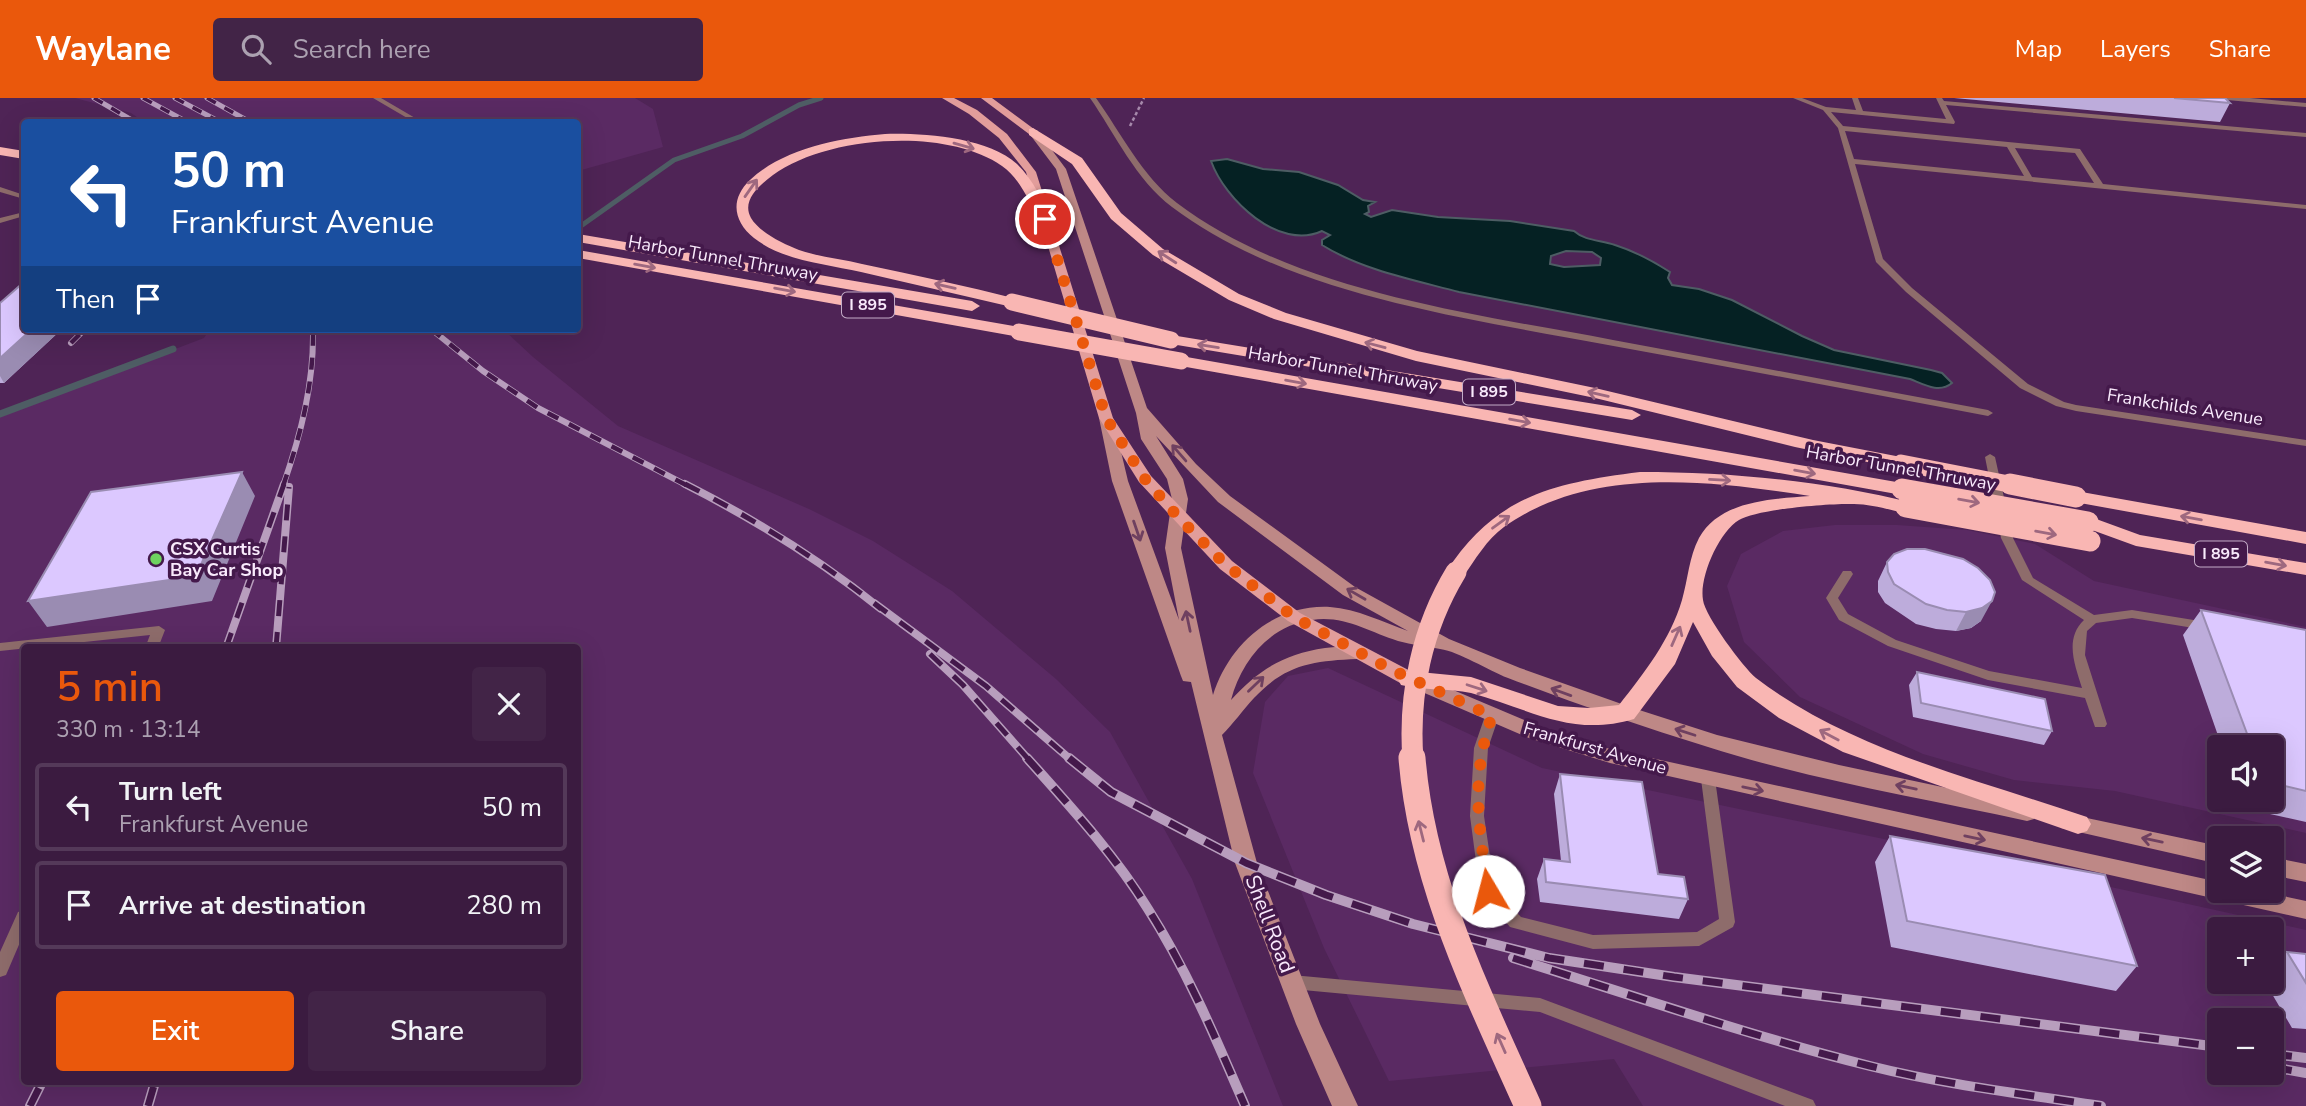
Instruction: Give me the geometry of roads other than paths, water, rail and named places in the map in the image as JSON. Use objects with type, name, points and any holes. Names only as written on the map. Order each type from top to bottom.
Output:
[{"type":"highway","points":[[1033,132],[1077,161],[1116,216],[1158,252],[1234,297],[1280,316],[1416,356],[1595,393],[1807,444]]},
{"type":"highway","points":[[0,138],[21,142]]},
{"type":"highway","points":[[1013,307],[795,253],[768,243],[752,232],[742,220],[740,210],[745,195],[764,173],[802,154],[852,141],[911,138],[962,145],[1002,160],[1014,169],[1045,219]]},
{"type":"highway","points":[[0,151],[21,154]]},
{"type":"highway","name":"Harbor Tunnel Thruway","points":[[581,240],[734,266],[1013,307],[1171,340],[1807,444],[2306,538]]},
{"type":"highway","name":"Harbor Tunnel Thruway","points":[[581,255],[1181,361],[1904,498]]},
{"type":"highway","points":[[1528,1106],[1442,905],[1416,810],[1410,733],[1420,653],[1443,592],[1476,543],[1497,523],[1517,510],[1564,490],[1598,483],[1677,478],[1770,484],[1853,498]]},
{"type":"highway","points":[[1409,679],[1471,685],[1557,713],[1589,716],[1626,713],[1667,659],[1692,600],[1697,570],[1709,538],[1732,516],[1787,502],[1904,498]]},
{"type":"highway","name":"I 895","points":[[1904,498],[2306,569]]},
{"type":"highway","points":[[1692,600],[1720,651],[1745,681],[1787,712],[1851,746],[2078,824]]},
{"type":"main road","name":"Frankfurst Avenue","points":[[947,98],[973,112],[1003,136],[1031,172],[1106,418],[1145,479],[1226,565],[1294,617],[1357,653],[1492,716],[1610,756],[2306,910]]},
{"type":"main road","points":[[986,98],[1033,132],[1061,169],[1140,409],[1191,467],[1224,499],[1349,591],[1443,643],[1513,673],[1715,742],[1839,773],[2207,852]]},
{"type":"main road","name":"Shell Road","points":[[1140,409],[1149,439],[1175,479],[1180,499],[1174,548],[1212,735],[1246,863],[1292,982],[1345,1106]]},
{"type":"main road","name":"Shell Road","points":[[1106,418],[1119,481],[1212,735]]},
{"type":"main road","points":[[1212,735],[1229,676],[1246,651],[1269,628],[1294,617],[1323,612],[1348,616],[1413,641],[1443,643]]},
{"type":"main road","points":[[1212,735],[1254,685],[1272,670],[1322,653],[1357,653]]},
{"type":"main road","points":[[2284,868],[2306,873]]},
{"type":"lane","points":[[376,98],[413,119]]},
{"type":"lane","points":[[1093,98],[1158,189],[1188,214],[1223,236],[1269,259],[1320,278],[1397,300],[1471,316],[1988,413]]},
{"type":"lane","points":[[1796,98],[1825,109],[1951,122],[1940,100]]},
{"type":"lane","points":[[1822,98],[1825,109],[1841,128],[2077,151],[2101,186]]},
{"type":"lane","points":[[1855,98],[1860,113]]},
{"type":"lane","points":[[2227,98],[2306,105]]},
{"type":"lane","points":[[1940,100],[2306,135]]},
{"type":"lane","points":[[2224,118],[2232,128]]},
{"type":"lane","name":"Frankchilds Avenue","points":[[1841,128],[1878,260],[1909,290],[2024,386],[2060,404],[2124,417],[2306,443]]},
{"type":"lane","points":[[2010,145],[2029,179]]},
{"type":"lane","points":[[1850,161],[2306,207]]},
{"type":"lane","points":[[0,189],[21,196]]},
{"type":"lane","points":[[0,221],[21,215]]},
{"type":"lane","points":[[1990,457],[2007,538],[2028,580],[2092,619]]},
{"type":"lane","points":[[1847,574],[1832,598],[1843,617],[1892,643],[1988,675],[2090,694]]},
{"type":"lane","points":[[2100,724],[2079,655],[2081,630],[2092,619],[2132,614],[2225,630]]},
{"type":"lane","points":[[28,644],[159,630],[153,644]]},
{"type":"lane","points":[[0,647],[21,645]]},
{"type":"lane","points":[[1492,716],[1481,748],[1477,816],[1488,891],[1516,922],[1592,942],[1699,939],[1727,922],[1708,779]]},
{"type":"lane","points":[[0,970],[21,924]]},
{"type":"lane","points":[[1292,982],[1540,1005],[1807,1106]]},
{"type":"waterway","points":[[581,226],[674,160],[742,136],[799,105],[821,98]]},
{"type":"waterway","points":[[0,414],[173,349]]},
{"type":"railway","points":[[94,98],[130,119]]},
{"type":"railway","points":[[143,98],[182,119]]},
{"type":"railway","points":[[175,98],[214,119]]},
{"type":"railway","points":[[207,98],[245,119]]},
{"type":"railway","points":[[71,343],[81,333]]},
{"type":"railway","points":[[283,486],[305,409],[313,333]]},
{"type":"railway","points":[[436,333],[483,371],[538,408],[688,486]]},
{"type":"railway","points":[[227,644],[284,484]]},
{"type":"railway","points":[[685,484],[786,541],[881,609]]},
{"type":"railway","points":[[276,644],[289,487]]},
{"type":"railway","points":[[874,603],[986,686],[1071,760]]},
{"type":"railway","points":[[930,654],[963,685],[1029,760]]},
{"type":"railway","points":[[1027,758],[1106,850],[1148,909],[1188,980],[1245,1106]]},
{"type":"railway","points":[[1069,758],[1111,792],[1246,863],[1326,895],[1413,924],[1549,958],[1674,977],[2207,1045]]},
{"type":"railway","points":[[1513,958],[1736,1028],[1870,1066],[1956,1084],[2101,1106]]},
{"type":"railway","points":[[2284,1055],[2306,1058]]},
{"type":"railway","points":[[2284,1069],[2306,1073]]},
{"type":"railway","points":[[30,1106],[40,1085]]},
{"type":"railway","points":[[148,1106],[154,1085]]},
{"type":"place","name":"CSX Curtis Bay Car Shop","points":[[156,559]]}]
